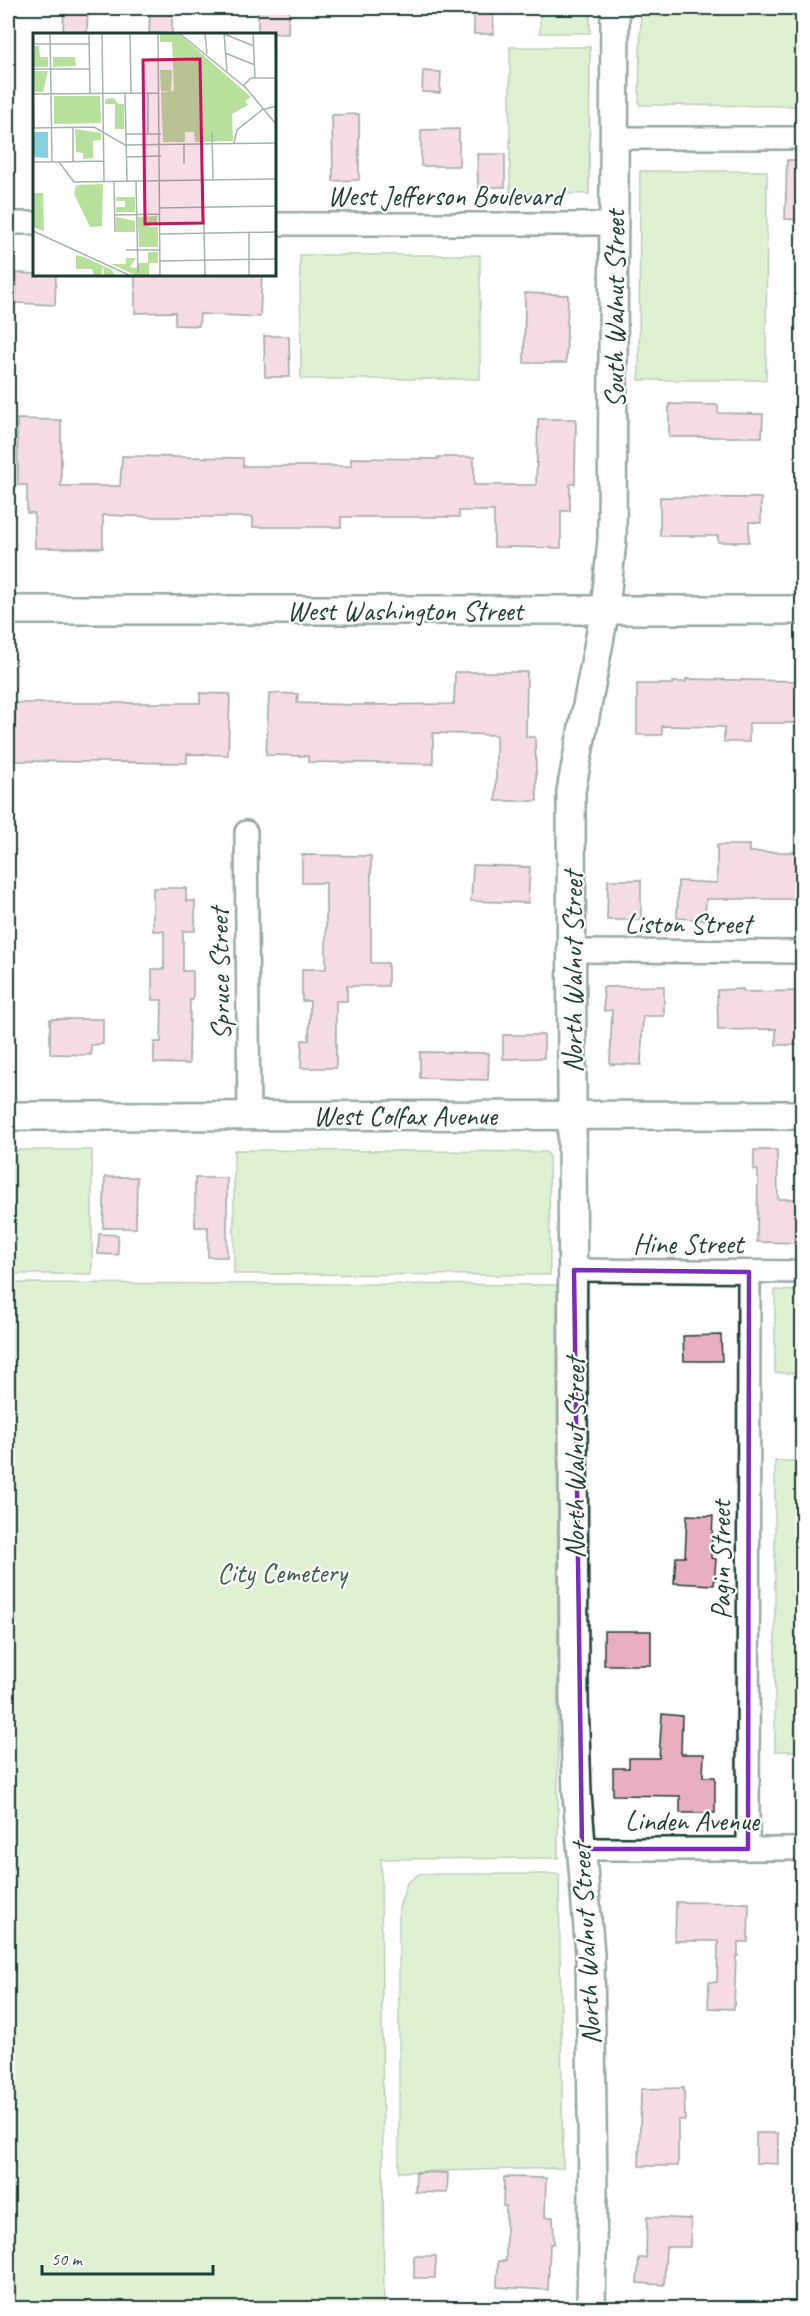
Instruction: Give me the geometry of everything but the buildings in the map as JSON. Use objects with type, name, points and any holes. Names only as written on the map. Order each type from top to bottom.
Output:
[{"type":"street","name":"South Walnut Street","points":[[605,610],[612,540],[615,8]]},
{"type":"street","points":[[614,138],[802,138]]},
{"type":"street","points":[[8,223],[33,223]]},
{"type":"street","name":"West Jefferson Boulevard","points":[[276,224],[615,224]]},
{"type":"street","name":"West Washington Street","points":[[8,610],[802,610]]},
{"type":"street","name":"North Walnut Street","points":[[591,2308],[593,2193],[590,1954],[577,1794],[574,1699],[572,791],[605,610]]},
{"type":"street","name":"Spruce Street","points":[[246,832],[249,1115]]},
{"type":"street","name":"Liston Street","points":[[573,951],[802,952]]},
{"type":"street","name":"West Colfax Avenue","points":[[8,1116],[802,1114]]},
{"type":"street","name":"Hine Street","points":[[574,1270],[802,1272]]},
{"type":"street","name":"Pagin Street","points":[[748,1849],[749,1272]]},
{"type":"street","name":"Linden Avenue","points":[[582,1849],[802,1849]]},
{"type":"highlighted area","points":[[574,1270],[749,1272],[748,1849],[582,1849]]},
{"type":"green space","points":[[540,8],[590,8],[590,33],[540,33]]},
{"type":"green space","points":[[641,8],[802,8],[802,106],[639,105]]},
{"type":"green space","points":[[510,47],[590,47],[589,194],[510,193]]},
{"type":"green space","points":[[640,171],[767,171],[766,380],[639,380]]},
{"type":"green space","points":[[300,255],[480,255],[480,379],[301,379]]},
{"type":"green space","points":[[8,1150],[92,1150],[92,1274],[8,1274]]},
{"type":"green space","points":[[234,1150],[546,1152],[549,1155],[550,1275],[234,1274]]},
{"type":"green space","name":"City Cemetery","points":[[8,1283],[557,1285],[558,1858],[381,1859],[384,2308],[8,2308]]},
{"type":"green space","points":[[775,1290],[802,1291],[802,1373],[775,1373]]},
{"type":"green space","points":[[775,1461],[802,1461],[802,1751],[775,1751]]},
{"type":"green space","points":[[419,1874],[559,1874],[563,2168],[399,2172],[399,1908],[407,1883]]}]
